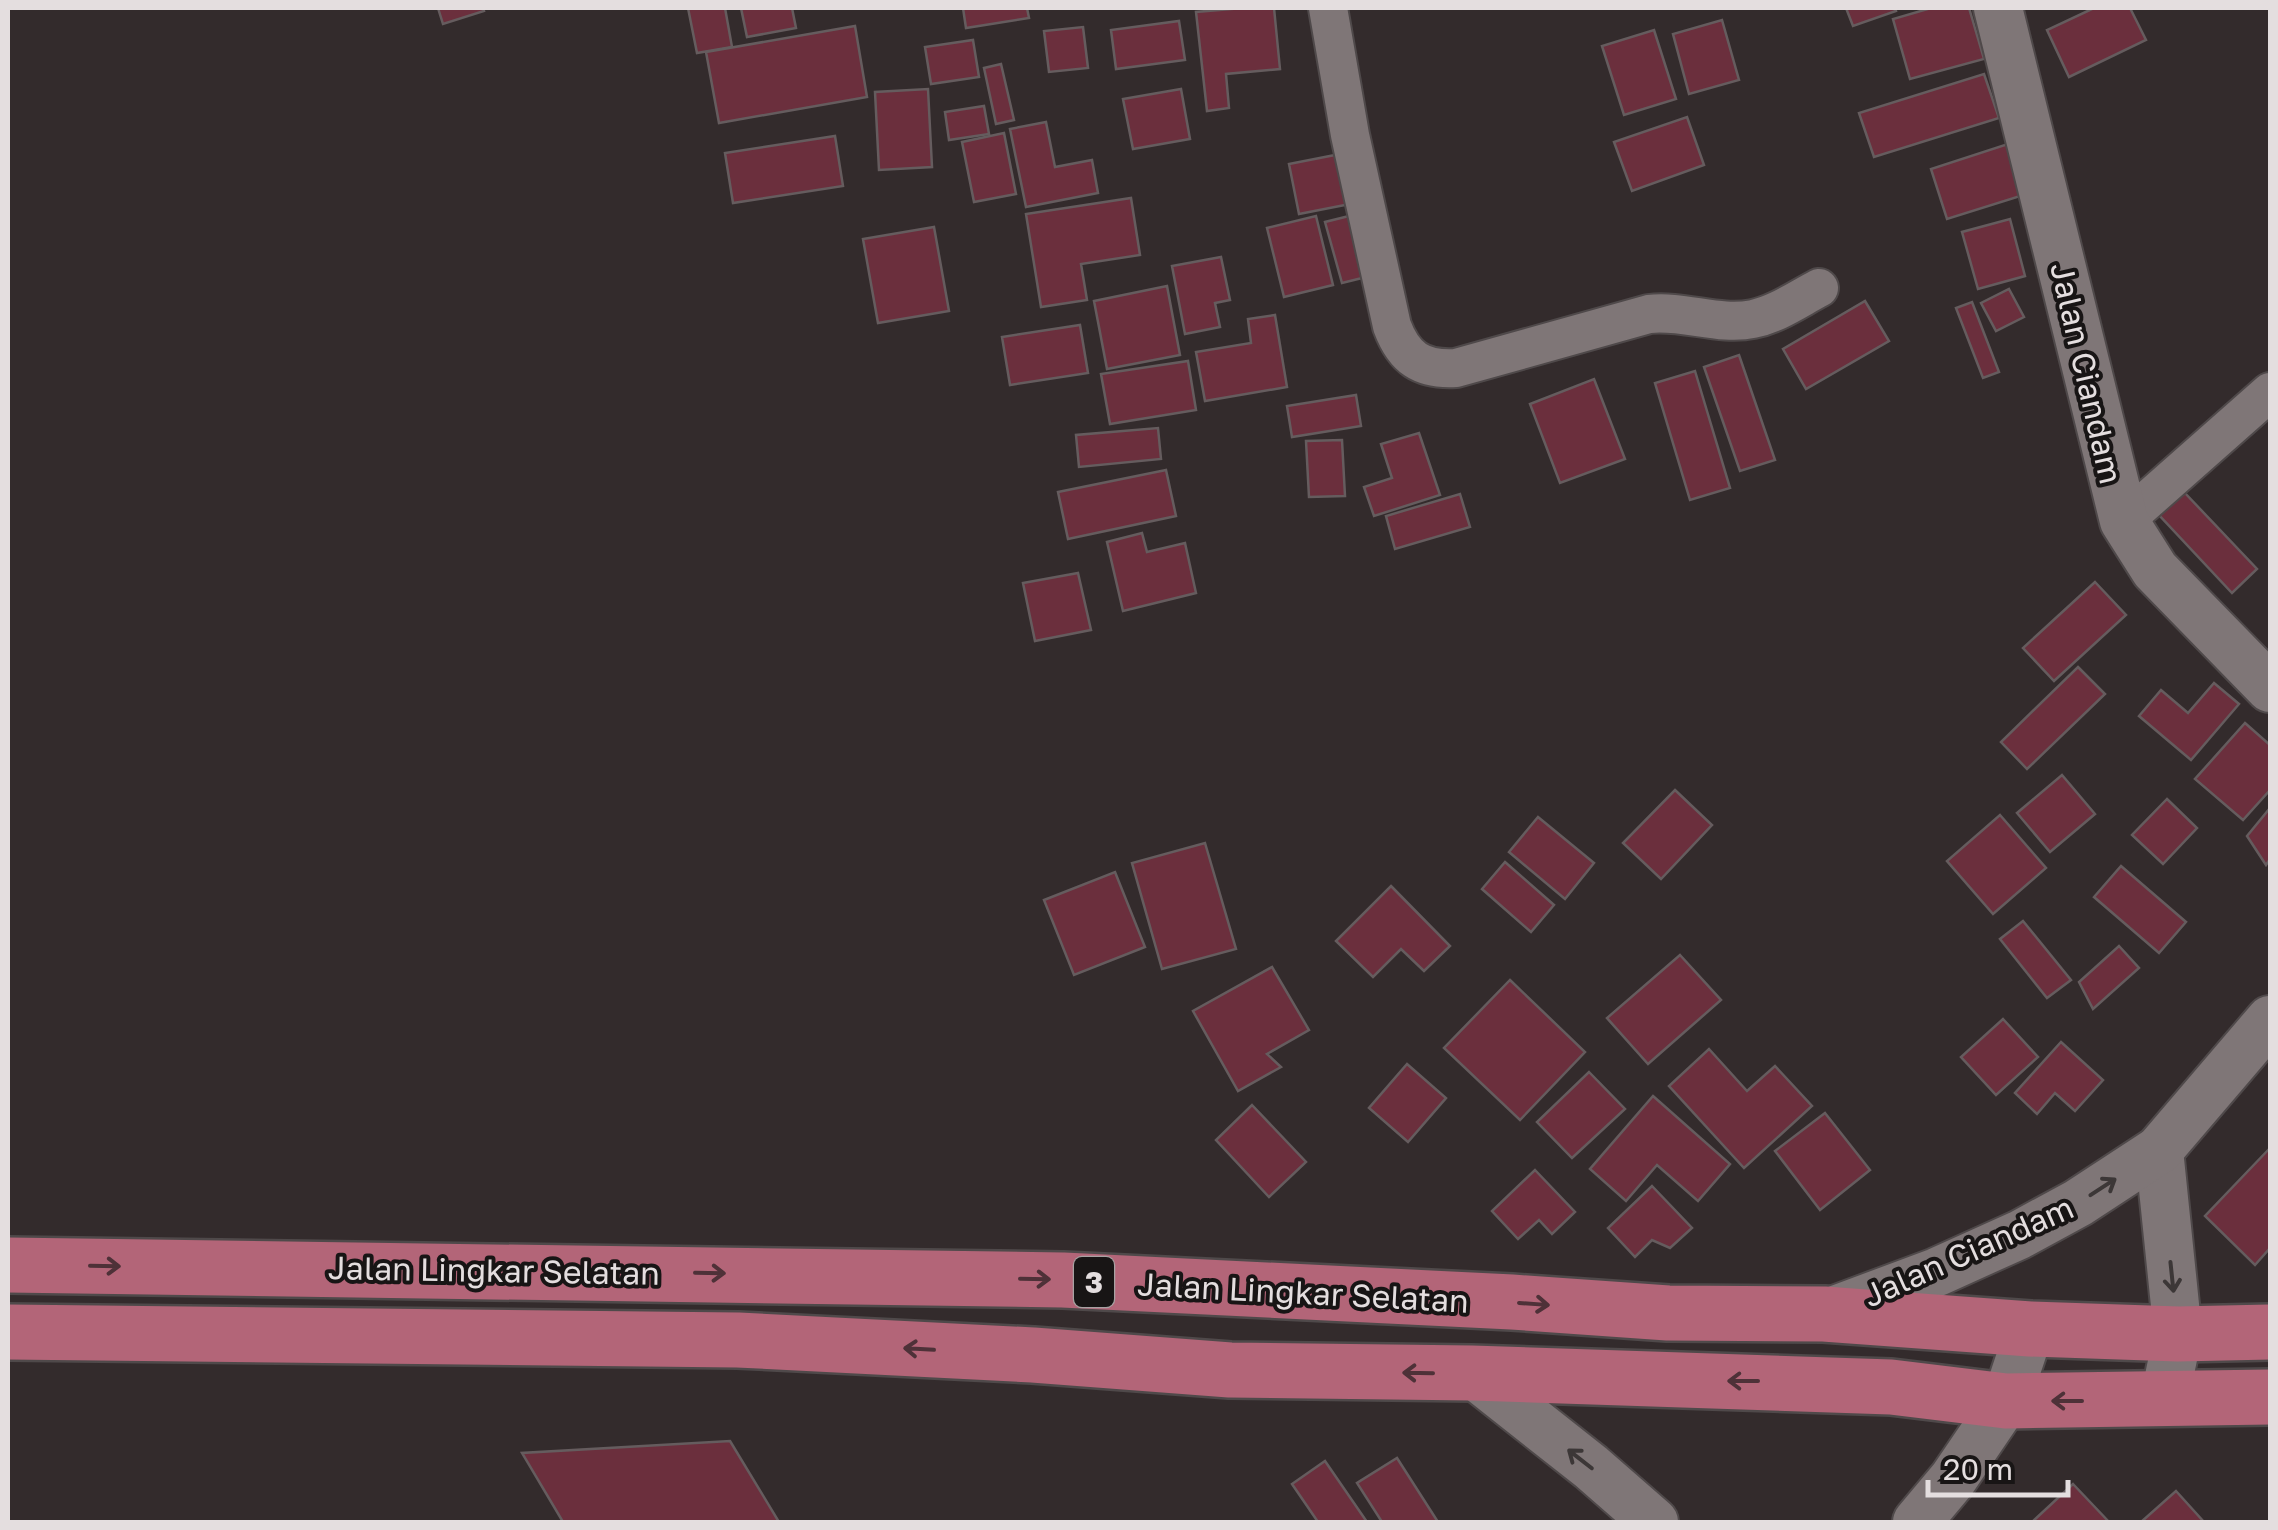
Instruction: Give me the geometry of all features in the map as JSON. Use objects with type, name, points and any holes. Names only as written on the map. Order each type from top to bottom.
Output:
[{"type":"main road","name":"Jalan Lingkar Selatan","points":[[8,1265],[1063,1280],[1668,1313],[1824,1314],[2178,1334],[2270,1332]]},
{"type":"main road","name":"Jalan Lingkar Selatan","points":[[8,1332],[738,1340],[1230,1370],[1472,1373],[1873,1386],[2006,1401],[2270,1398]]},
{"type":"street","points":[[1328,8],[1350,135],[1392,326],[1400,346],[1422,365],[1456,368],[1649,314],[1672,312],[1751,320],[1819,288]]},
{"type":"street","name":"Jalan Ciandam","points":[[1998,8],[2124,522],[2155,570],[2270,688]]},
{"type":"street","points":[[2124,522],[2270,392]]},
{"type":"street","name":"Jalan Ciandam","points":[[1824,1314],[1938,1272],[2019,1235],[2078,1203],[2160,1150],[2270,1020]]},
{"type":"street","points":[[2160,1150],[2178,1334],[2164,1401]]},
{"type":"street","points":[[1917,1522],[1953,1479],[2006,1401],[2030,1328]]},
{"type":"street","points":[[1472,1373],[1654,1522]]},
{"type":"building","points":[[438,8],[483,8],[484,11],[443,24]]},
{"type":"building","points":[[688,8],[725,8],[732,47],[697,53]]},
{"type":"building","points":[[741,8],[792,8],[796,28],[747,37]]},
{"type":"building","points":[[963,8],[1027,8],[1029,18],[966,28]]},
{"type":"building","points":[[1274,8],[1280,69],[1226,74],[1229,108],[1207,111],[1196,12]]},
{"type":"building","points":[[1846,8],[1895,8],[1896,11],[1853,26]]},
{"type":"building","points":[[1931,8],[1969,8],[1984,59],[1910,79],[1893,19]]},
{"type":"building","points":[[2094,8],[2130,8],[2146,40],[2069,77],[2047,30]]},
{"type":"building","points":[[1722,20],[1739,80],[1689,94],[1673,34]]},
{"type":"building","points":[[1179,21],[1185,60],[1116,69],[1111,30]]},
{"type":"building","points":[[855,26],[867,97],[719,123],[706,52]]},
{"type":"building","points":[[1083,27],[1088,68],[1049,72],[1044,31]]},
{"type":"building","points":[[1654,30],[1676,99],[1624,115],[1602,46]]},
{"type":"building","points":[[973,40],[979,77],[931,84],[925,47]]},
{"type":"building","points":[[1001,64],[1014,120],[996,124],[984,68]]},
{"type":"building","points":[[1984,74],[1999,118],[1874,157],[1859,113]]},
{"type":"building","points":[[928,89],[932,167],[879,170],[875,92]]},
{"type":"building","points":[[1181,89],[1190,139],[1133,149],[1123,99]]},
{"type":"building","points":[[984,106],[989,134],[949,140],[945,112]]},
{"type":"building","points":[[1687,117],[1704,165],[1632,191],[1614,142]]},
{"type":"building","points":[[1046,122],[1055,167],[1092,160],[1098,193],[1026,207],[1010,129]]},
{"type":"building","points":[[1004,133],[1016,194],[974,202],[962,142]]},
{"type":"building","points":[[835,136],[843,186],[733,203],[725,153]]},
{"type":"building","points":[[2014,142],[2030,193],[1947,219],[1931,169]]},
{"type":"building","points":[[1340,154],[1350,204],[1299,214],[1289,164]]},
{"type":"building","points":[[1131,198],[1140,255],[1081,264],[1087,300],[1041,307],[1026,214]]},
{"type":"building","points":[[1353,215],[1370,276],[1342,283],[1325,222]]},
{"type":"building","points":[[1316,216],[1333,285],[1284,297],[1267,228]]},
{"type":"building","points":[[2010,219],[2025,276],[1978,289],[1962,232]]},
{"type":"building","points":[[934,227],[949,311],[878,323],[863,239]]},
{"type":"building","points":[[1221,257],[1230,300],[1215,303],[1220,327],[1185,334],[1172,266]]},
{"type":"building","points":[[1167,286],[1180,355],[1107,369],[1094,301]]},
{"type":"building","points":[[2009,289],[2024,317],[1996,331],[1981,303]]},
{"type":"building","points":[[1865,301],[1889,341],[1806,389],[1783,349]]},
{"type":"building","points":[[1972,302],[1999,372],[1983,378],[1956,308]]},
{"type":"building","points":[[1275,315],[1287,387],[1205,401],[1196,352],[1251,343],[1248,319]]},
{"type":"building","points":[[1080,325],[1088,373],[1010,385],[1002,337]]},
{"type":"building","points":[[1739,355],[1775,460],[1740,471],[1704,367]]},
{"type":"building","points":[[1188,361],[1196,410],[1110,424],[1101,374]]},
{"type":"building","points":[[1695,371],[1730,488],[1690,500],[1655,383]]},
{"type":"building","points":[[1594,379],[1625,459],[1560,483],[1530,404]]},
{"type":"building","points":[[1356,395],[1361,426],[1292,437],[1287,406]]},
{"type":"building","points":[[1158,428],[1161,459],[1079,467],[1076,435]]},
{"type":"building","points":[[1419,433],[1440,495],[1374,516],[1364,487],[1392,478],[1381,444]]},
{"type":"building","points":[[1342,440],[1345,496],[1309,497],[1306,441]]},
{"type":"building","points":[[1166,470],[1176,516],[1068,539],[1058,492]]},
{"type":"building","points":[[2184,492],[2257,569],[2232,593],[2159,515]]},
{"type":"building","points":[[1460,494],[1470,527],[1395,549],[1386,516]]},
{"type":"building","points":[[1142,533],[1147,552],[1185,543],[1196,593],[1123,611],[1107,542]]},
{"type":"building","points":[[1078,573],[1091,630],[1035,641],[1023,583]]},
{"type":"building","points":[[2095,582],[2126,615],[2054,681],[2023,648]]},
{"type":"building","points":[[2078,667],[2105,694],[2027,769],[2001,742]]},
{"type":"building","points":[[2214,683],[2239,704],[2191,760],[2139,716],[2161,690],[2188,713]]},
{"type":"building","points":[[2245,723],[2270,745],[2270,790],[2243,820],[2195,779]]},
{"type":"building","points":[[2062,775],[2095,814],[2050,852],[2017,813]]},
{"type":"building","points":[[1675,790],[1712,825],[1661,879],[1623,843]]},
{"type":"building","points":[[2167,799],[2197,828],[2163,864],[2132,835]]},
{"type":"building","points":[[2270,808],[2270,859],[2266,865],[2247,836]]},
{"type":"building","points":[[2000,815],[2046,868],[1993,914],[1947,861]]},
{"type":"building","points":[[1538,817],[1594,863],[1565,899],[1509,852]]},
{"type":"building","points":[[1205,843],[1236,949],[1162,969],[1132,863]]},
{"type":"building","points":[[1505,862],[1554,905],[1531,932],[1482,889]]},
{"type":"building","points":[[2121,866],[2186,922],[2159,953],[2094,897]]},
{"type":"building","points":[[1115,872],[1145,947],[1074,975],[1044,900]]},
{"type":"building","points":[[1391,886],[1450,946],[1424,971],[1401,949],[1373,977],[1336,941]]},
{"type":"building","points":[[2023,921],[2071,980],[2047,998],[2000,939]]},
{"type":"building","points":[[2119,946],[2139,968],[2093,1009],[2079,982]]},
{"type":"building","points":[[1680,955],[1721,1000],[1648,1064],[1607,1018]]},
{"type":"building","points":[[1272,967],[1309,1030],[1267,1054],[1281,1067],[1238,1091],[1193,1011]]},
{"type":"building","points":[[1510,980],[1585,1052],[1520,1120],[1444,1048]]},
{"type":"building","points":[[2003,1019],[2038,1057],[1996,1095],[1961,1057]]},
{"type":"building","points":[[2061,1042],[2103,1080],[2075,1111],[2055,1093],[2037,1114],[2015,1093]]},
{"type":"building","points":[[1709,1049],[1747,1091],[1775,1066],[1812,1106],[1744,1168],[1669,1086]]},
{"type":"building","points":[[1407,1064],[1446,1098],[1408,1142],[1369,1108]]},
{"type":"building","points":[[1589,1072],[1625,1109],[1572,1158],[1537,1122]]},
{"type":"building","points":[[1653,1096],[1730,1164],[1698,1201],[1657,1165],[1626,1201],[1590,1169]]},
{"type":"building","points":[[1252,1105],[1306,1162],[1269,1197],[1216,1140]]},
{"type":"building","points":[[1825,1113],[1870,1170],[1820,1210],[1775,1151]]},
{"type":"building","points":[[2270,1148],[2270,1248],[2255,1265],[2205,1216]]},
{"type":"building","points":[[1535,1170],[1575,1212],[1552,1234],[1539,1220],[1518,1239],[1492,1211]]},
{"type":"building","points":[[1652,1186],[1692,1228],[1670,1248],[1652,1240],[1635,1257],[1608,1228]]},
{"type":"building","points":[[730,1441],[779,1522],[563,1522],[522,1453]]},
{"type":"building","points":[[1397,1458],[1438,1522],[1382,1522],[1357,1483]]},
{"type":"building","points":[[1325,1461],[1367,1522],[1318,1522],[1292,1484]]},
{"type":"building","points":[[2073,1484],[2109,1522],[2032,1522]]},
{"type":"building","points":[[2176,1491],[2204,1522],[2141,1522]]}]
